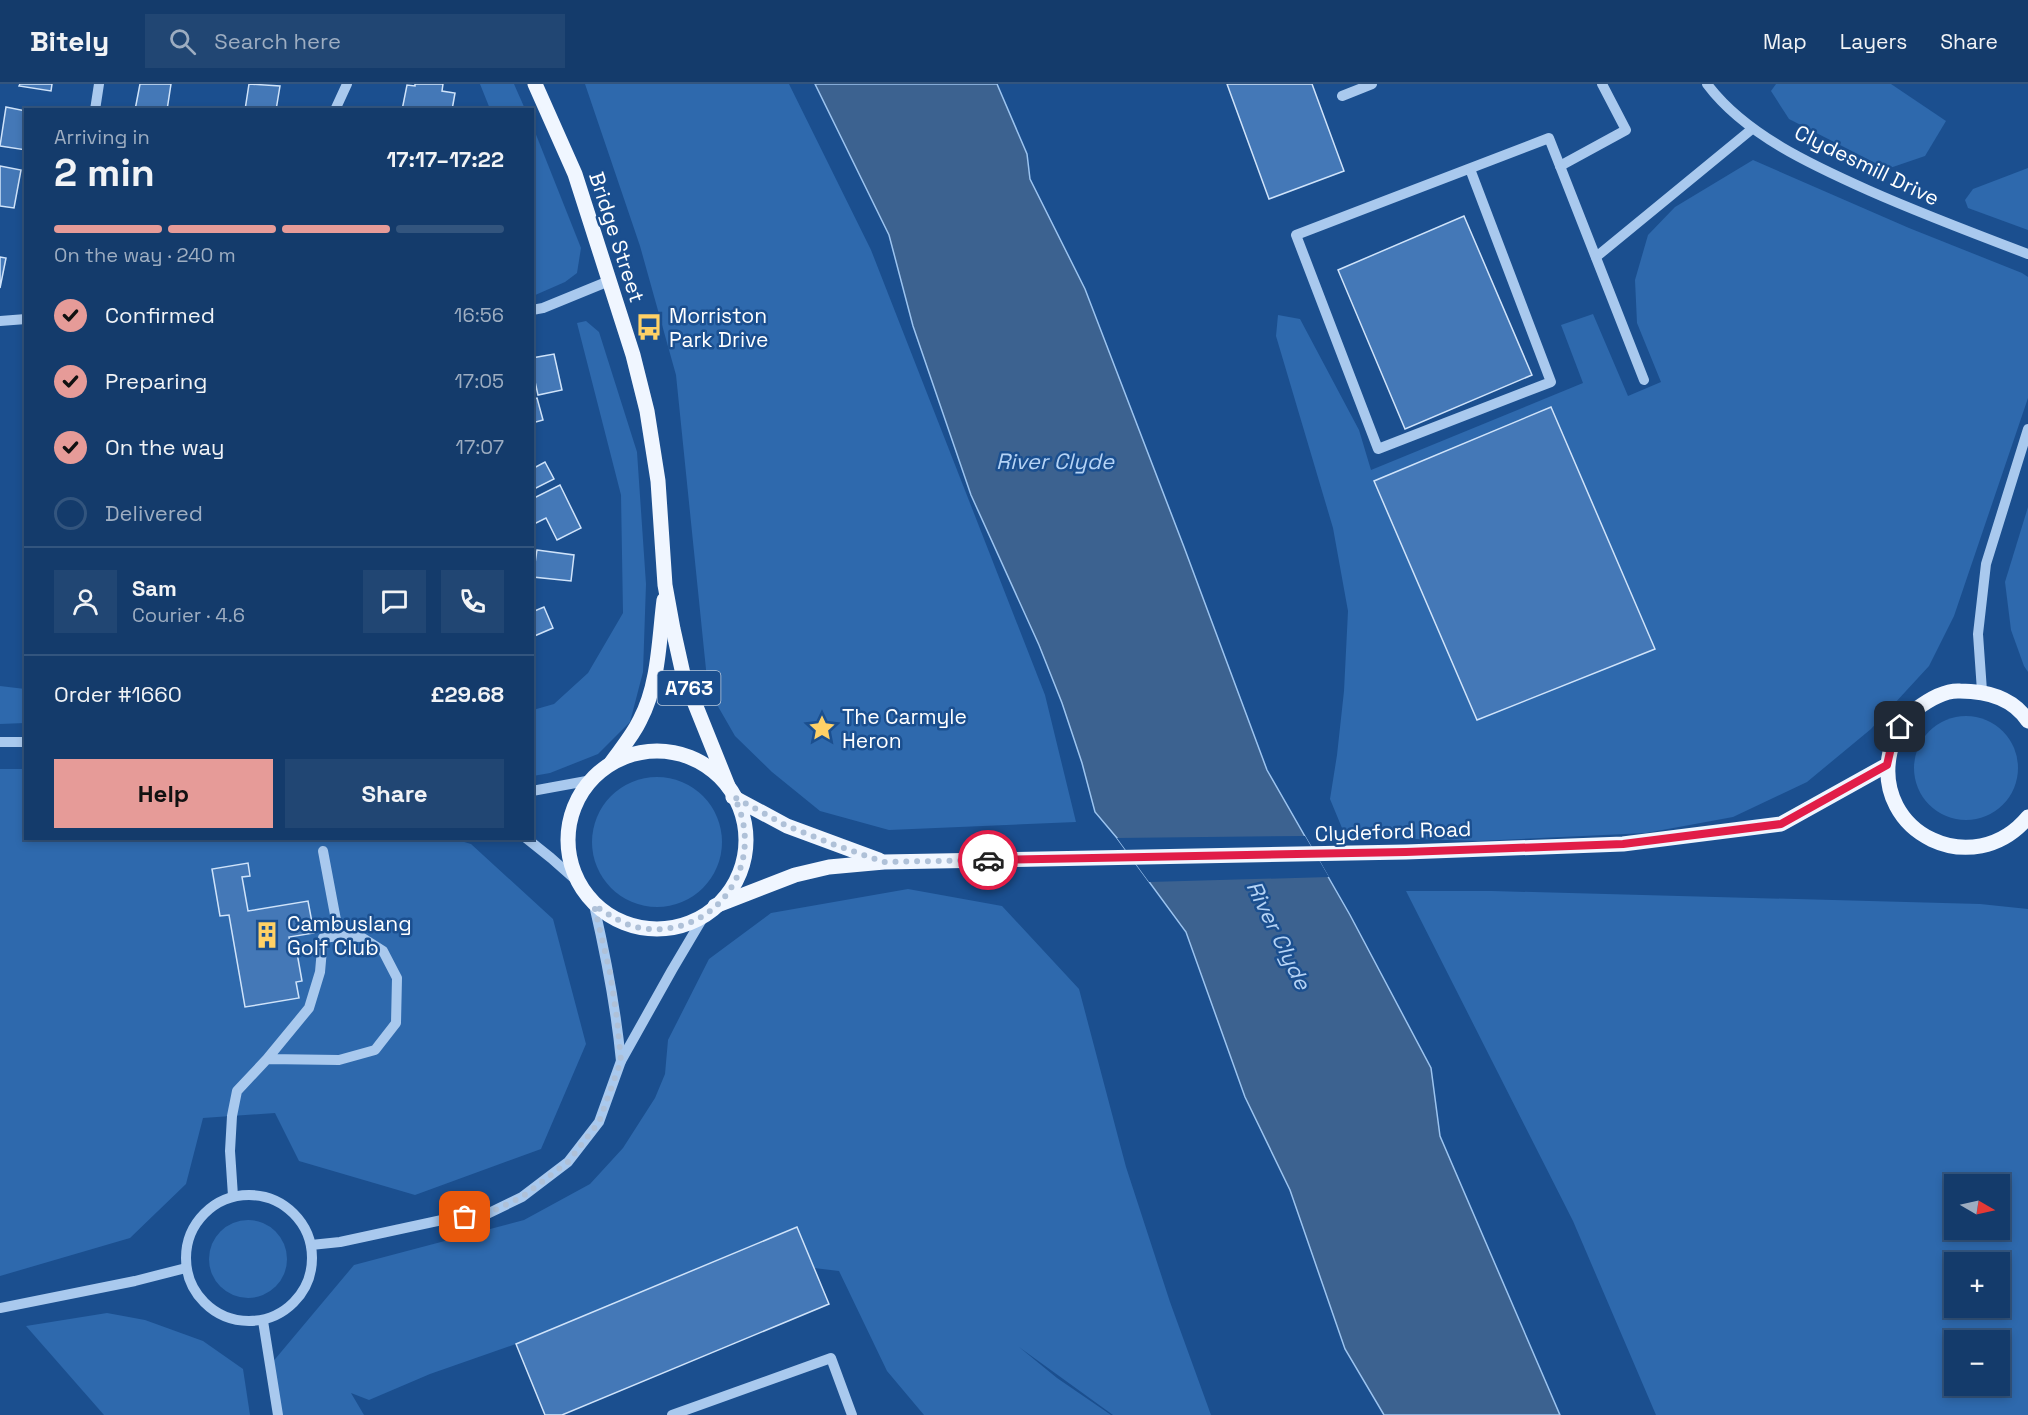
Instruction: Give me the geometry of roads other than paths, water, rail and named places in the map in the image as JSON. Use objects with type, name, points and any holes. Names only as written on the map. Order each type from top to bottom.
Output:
[{"type":"main road","name":"Bridge Street","points":[[536,84],[575,174],[633,355],[647,411],[658,481],[665,585],[683,674],[731,791]]},
{"type":"main road","name":"Bridge Street","points":[[609,765],[640,720],[648,700],[655,673],[665,585]]},
{"type":"main road","points":[[2028,721],[2005,700],[1982,691],[1954,690],[1929,699],[1908,716],[1893,739],[1887,765],[1890,791],[1901,815],[1920,834],[1944,845],[1970,848],[1995,843],[2018,829],[2028,817]]},
{"type":"main road","points":[[651,751],[680,754],[706,766],[731,791],[741,812],[746,841],[741,870],[726,896],[710,911],[677,927],[647,929],[619,921],[594,905],[577,881],[568,853],[569,823],[579,795],[592,780],[598,773],[622,757],[651,751]]},
{"type":"main road","name":"Clydeford Road","points":[[710,911],[795,875],[829,867],[884,862],[1357,853],[1623,844],[1781,824],[1887,765]]},
{"type":"main road","name":"Clydeford Road","points":[[731,791],[787,826],[884,862]]},
{"type":"street","points":[[95,108],[99,84]]},
{"type":"street","points":[[336,108],[347,84]]},
{"type":"street","points":[[1342,96],[1372,84]]},
{"type":"street","points":[[1560,166],[1626,130],[1602,84]]},
{"type":"street","name":"Clydesmill Drive","points":[[1707,84],[1752,129],[1826,171],[1940,222],[2028,254]]},
{"type":"street","points":[[1596,257],[1752,129]]},
{"type":"street","points":[[1470,169],[1551,382],[1378,449],[1296,236],[1550,138],[1644,381]]},
{"type":"street","points":[[534,310],[609,281]]},
{"type":"street","points":[[0,321],[24,319]]},
{"type":"street","points":[[1982,691],[1978,634],[1986,564],[2028,429]]},
{"type":"street","points":[[0,742],[24,742]]},
{"type":"street","points":[[534,791],[592,780]]},
{"type":"street","points":[[528,840],[577,881]]},
{"type":"street","points":[[322,851],[339,936]]},
{"type":"street","points":[[594,905],[610,973],[621,1061]]},
{"type":"street","points":[[311,1245],[340,1242],[442,1220],[487,1214],[522,1197],[568,1162],[599,1122],[621,1061],[672,970],[710,911]]},
{"type":"street","points":[[234,1196],[230,1151],[232,1116],[237,1091],[309,1008],[320,972],[323,938],[361,937],[382,951],[397,978],[396,1023],[375,1050],[339,1060],[267,1059]]},
{"type":"street","points":[[254,1195],[274,1200],[291,1210],[304,1226],[311,1245],[312,1265],[307,1284],[296,1301],[281,1313],[263,1321],[243,1322],[232,1319],[222,1316],[205,1305],[192,1288],[186,1268],[186,1249],[191,1231],[202,1216],[216,1204],[234,1196],[254,1195]]},
{"type":"street","points":[[0,1308],[135,1281],[186,1268]]},
{"type":"street","points":[[263,1321],[278,1415]]},
{"type":"street","points":[[672,1415],[831,1358],[852,1415]]},
{"type":"water","name":"River Clyde","points":[[815,84],[997,84],[1027,154],[1030,179],[1085,289],[1267,770],[1350,915],[1431,1068],[1440,1136],[1560,1415],[1384,1415],[1345,1349],[1290,1190],[1245,1097],[1186,932],[1117,838],[1095,812],[1062,703],[1039,645],[971,495],[913,326],[889,235]]},
{"type":"place","name":"Morriston Park Drive","points":[[649,327]]},
{"type":"place","name":"The Carmyle Heron","points":[[822,728]]},
{"type":"place","name":"Cambuslang Golf Club","points":[[267,935]]}]
